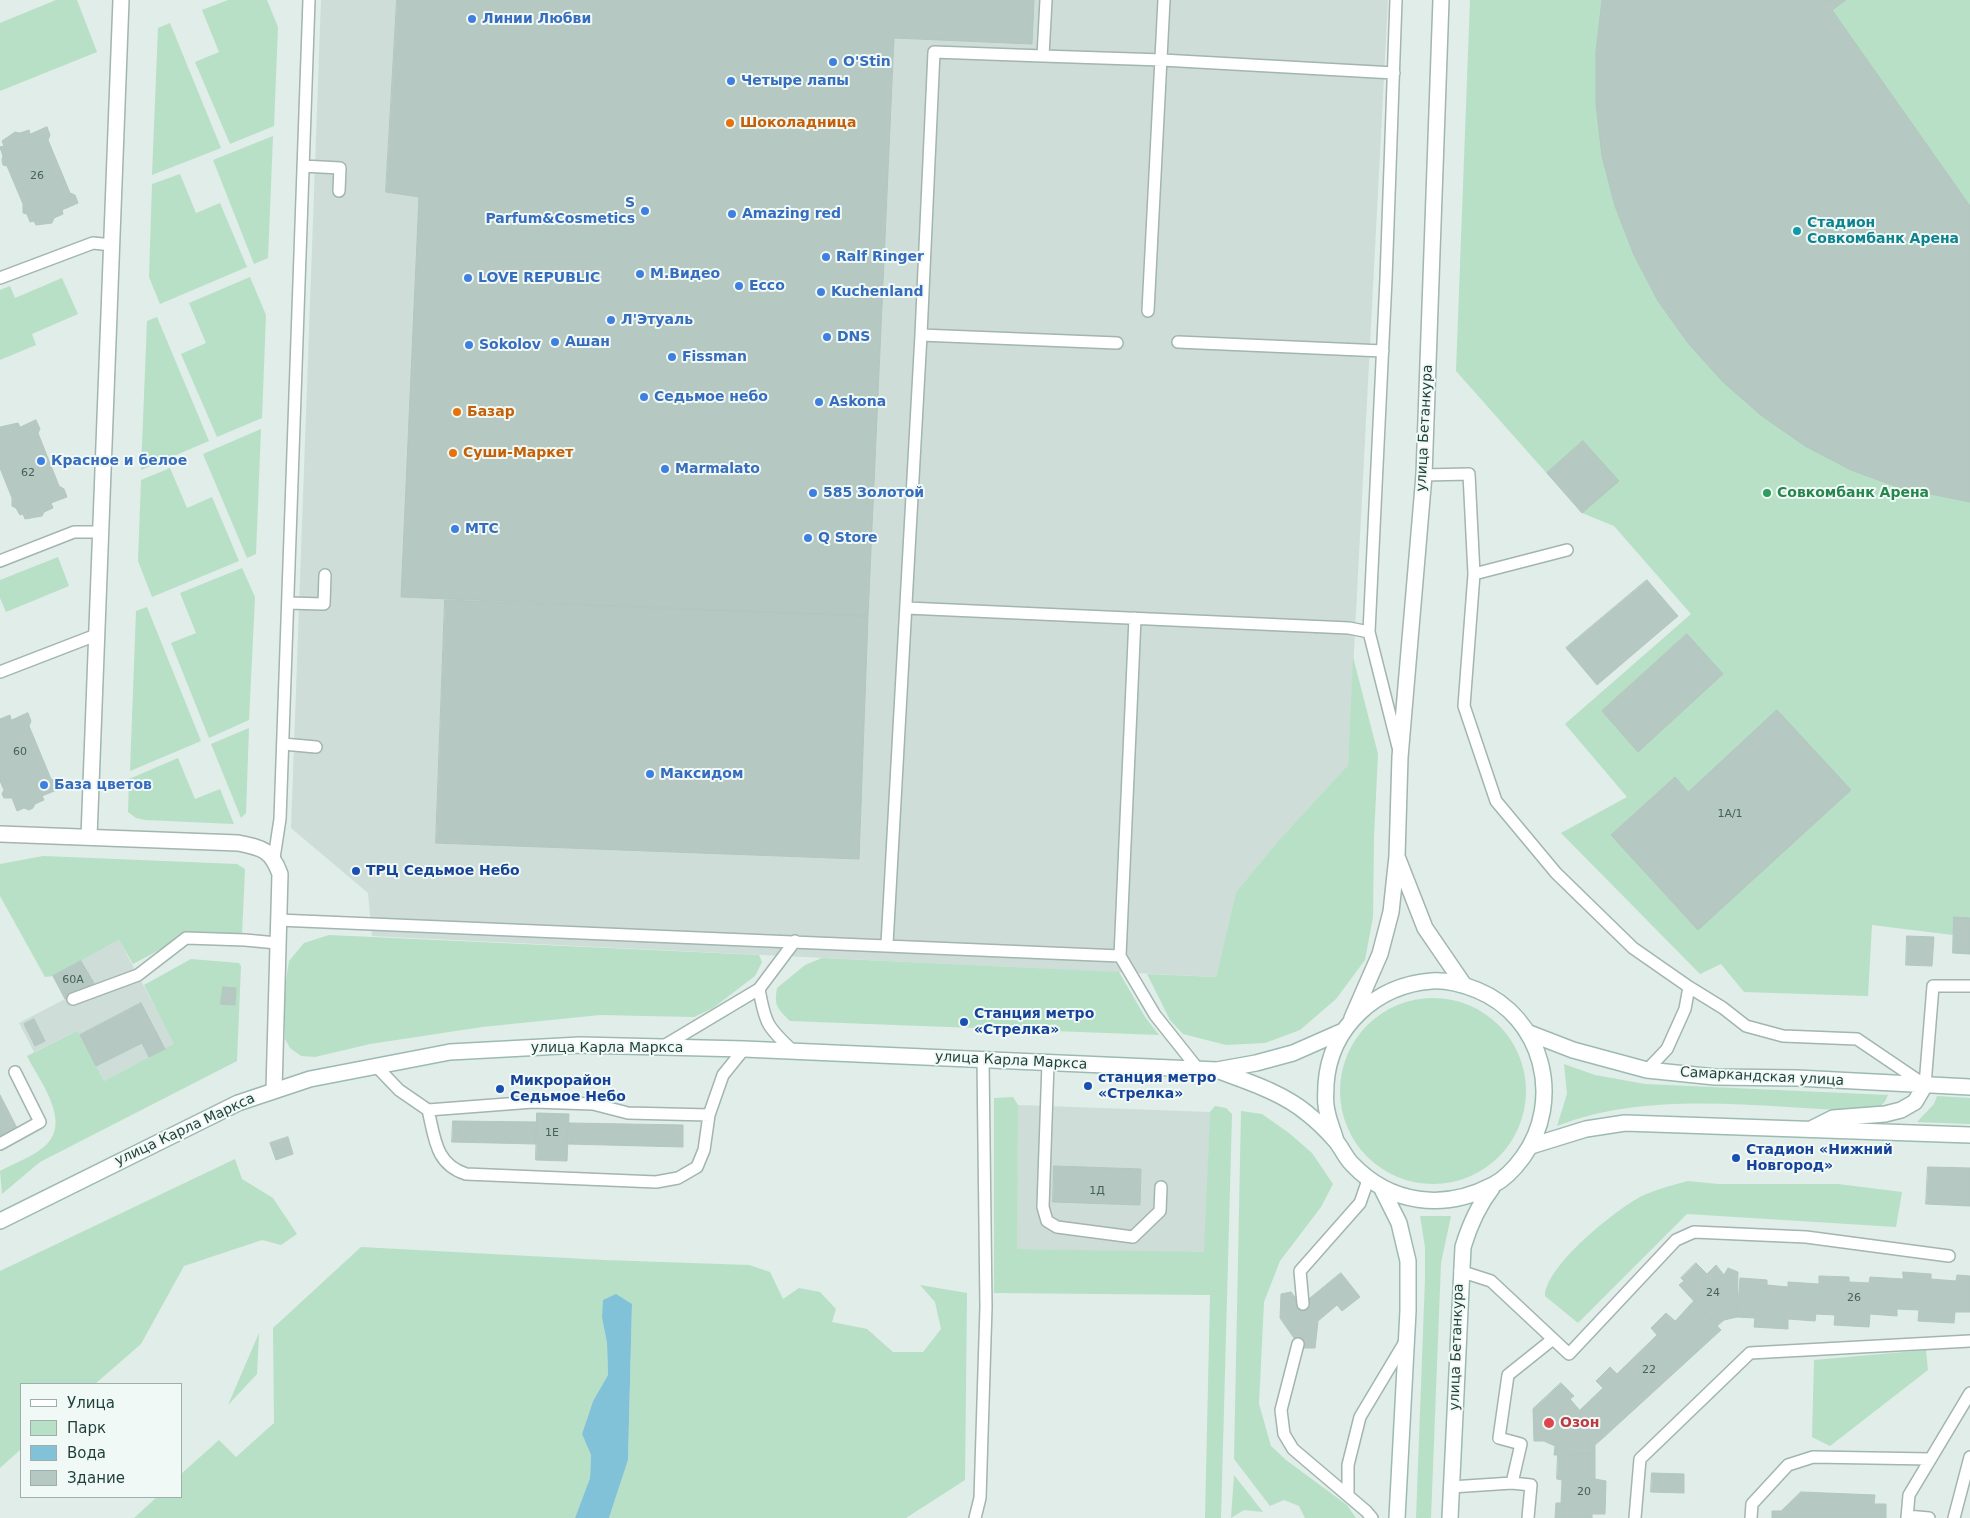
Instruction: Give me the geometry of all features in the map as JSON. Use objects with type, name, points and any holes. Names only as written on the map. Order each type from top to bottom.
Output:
[{"type":"main road","points":[[89,837],[121,0]]},
{"type":"main road","name":"улица Бетанкура","points":[[1352,1018],[1380,954],[1391,912],[1397,856],[1400,757],[1424,475],[1441,0]]},
{"type":"main road","points":[[0,834],[238,843],[258,847],[274,858],[280,874],[274,1090]]},
{"type":"main road","name":"улица Бетанкура","points":[[1397,856],[1425,928],[1464,985]]},
{"type":"main road","points":[[1217,1070],[1259,1086],[1284,1098],[1308,1113],[1336,1141],[1350,1162],[1368,1180],[1382,1189],[1410,1199],[1439,1202],[1468,1197],[1495,1184],[1515,1167],[1531,1146],[1542,1118],[1546,1089],[1541,1060],[1529,1033],[1504,1006],[1490,995],[1464,985],[1434,981],[1404,986],[1376,998],[1352,1018],[1343,1031],[1327,1066],[1325,1104],[1336,1141]]},
{"type":"main road","points":[[1217,1070],[1293,1053],[1343,1031]]},
{"type":"main road","name":"Самаркандская улица","points":[[1529,1033],[1573,1050],[1648,1070],[1715,1077],[1797,1078],[1970,1087]]},
{"type":"main road","name":"улица Карла Маркса","points":[[0,1221],[238,1103],[310,1079],[450,1052],[580,1045],[744,1048],[1217,1070]]},
{"type":"main road","points":[[1812,1129],[1833,1118],[1885,1114],[1901,1110],[1915,1102],[1926,1085]]},
{"type":"main road","points":[[1531,1146],[1586,1129],[1625,1123],[1970,1134]]},
{"type":"main road","name":"улица Бетанкура","points":[[1450,1518],[1460,1271],[1463,1247],[1469,1225],[1480,1204],[1495,1184]]},
{"type":"main road","points":[[1382,1189],[1399,1223],[1408,1261],[1407,1339],[1397,1518]]},
{"type":"lane","points":[[274,858],[280,819],[309,0]]},
{"type":"lane","points":[[1043,56],[1046,0]]},
{"type":"lane","points":[[1148,311],[1164,0]]},
{"type":"lane","points":[[1396,0],[1383,351],[1369,632],[1400,757]]},
{"type":"lane","points":[[887,944],[922,335],[934,52],[1162,60],[1394,74]]},
{"type":"lane","points":[[303,166],[340,168],[339,191]]},
{"type":"lane","points":[[0,278],[93,243],[112,245]]},
{"type":"lane","points":[[922,335],[1117,343]]},
{"type":"lane","points":[[1178,342],[1383,351]]},
{"type":"lane","points":[[1424,475],[1469,474],[1474,574],[1464,706],[1496,801],[1556,873],[1633,948],[1689,988],[1723,1008],[1746,1026],[1783,1036],[1857,1039],[1926,1085],[1933,986],[1970,986]]},
{"type":"lane","points":[[0,561],[74,532],[100,532]]},
{"type":"lane","points":[[1474,574],[1567,550]]},
{"type":"lane","points":[[288,603],[324,604],[325,575]]},
{"type":"lane","points":[[907,608],[1349,628],[1369,632]]},
{"type":"lane","points":[[1134,618],[1120,956],[1155,1016],[1198,1069]]},
{"type":"lane","points":[[0,672],[96,635]]},
{"type":"lane","points":[[283,744],[316,747]]},
{"type":"lane","points":[[278,920],[887,944],[1120,956]]},
{"type":"lane","points":[[73,999],[138,975],[186,938],[277,943]]},
{"type":"lane","points":[[662,1047],[759,989],[795,941]]},
{"type":"lane","points":[[1648,1070],[1667,1049],[1685,1008],[1689,988]]},
{"type":"lane","points":[[759,989],[763,1014],[770,1030],[793,1051]]},
{"type":"lane","points":[[428,1110],[437,1147],[444,1162],[454,1170],[466,1174],[656,1182],[678,1178],[697,1167],[704,1150],[708,1115],[723,1075],[744,1048]]},
{"type":"lane","points":[[975,1518],[980,1498],[986,1307],[984,1060]]},
{"type":"lane","points":[[1048,1063],[1043,1207],[1047,1221],[1057,1227],[1133,1237],[1160,1211],[1161,1187]]},
{"type":"lane","points":[[376,1066],[399,1090],[428,1110],[533,1102],[593,1104],[628,1113],[708,1115]]},
{"type":"lane","points":[[0,1144],[40,1122],[15,1072]]},
{"type":"lane","points":[[1303,1304],[1300,1270],[1360,1203],[1368,1180]]},
{"type":"lane","points":[[1460,1271],[1491,1281],[1568,1354],[1676,1240],[1694,1232],[1806,1236],[1949,1256]]},
{"type":"lane","points":[[1348,1495],[1348,1465],[1360,1417],[1407,1339]]},
{"type":"lane","points":[[1512,1484],[1521,1444],[1499,1438],[1508,1375],[1553,1339]]},
{"type":"lane","points":[[1635,1518],[1640,1459],[1750,1353],[1970,1341]]},
{"type":"lane","points":[[1298,1344],[1281,1410],[1284,1434],[1293,1449],[1348,1495],[1372,1518]]},
{"type":"lane","points":[[1929,1518],[1907,1517],[1909,1495],[1970,1393]]},
{"type":"lane","points":[[1751,1518],[1752,1504],[1788,1465],[1813,1457],[1930,1459]]},
{"type":"lane","points":[[1954,1518],[1970,1457]]},
{"type":"lane","points":[[1451,1487],[1512,1484],[1531,1486],[1528,1518]]},
{"type":"shaded area","points":[[321,0],[1388,0],[1348,765],[1279,840],[1236,892],[1216,977],[372,936],[368,893],[291,828]]},
{"type":"shaded area","points":[[119,940],[175,1044],[104,1081],[77,1031],[34,1052],[19,1023],[65,999],[53,976]]},
{"type":"shaded area","points":[[1018,1105],[1210,1112],[1205,1253],[1016,1249]]},
{"type":"green space","points":[[56,0],[77,0],[97,52],[0,91],[0,23]]},
{"type":"green space","points":[[228,0],[267,0],[278,27],[274,126],[230,144],[195,62],[219,52],[202,10]]},
{"type":"green space","name":"Совкомбанк Арена","points":[[1470,0],[1970,0],[1970,954],[1953,953],[1953,935],[1872,925],[1868,996],[1744,992],[1721,964],[1700,974],[1561,833],[1627,797],[1565,724],[1691,614],[1614,526],[1582,513],[1456,371]]},
{"type":"green space","points":[[170,23],[221,148],[152,175],[158,28]]},
{"type":"green space","points":[[273,136],[268,258],[254,264],[213,160]]},
{"type":"green space","points":[[180,174],[196,213],[220,203],[247,267],[160,304],[149,277],[152,184]]},
{"type":"green space","points":[[250,277],[266,315],[262,418],[217,437],[181,354],[206,343],[189,303]]},
{"type":"green space","points":[[62,278],[78,314],[32,334],[36,345],[0,360],[0,290],[10,286],[15,298]]},
{"type":"green space","points":[[157,317],[209,441],[141,470],[147,321]]},
{"type":"green space","points":[[261,429],[256,554],[247,558],[203,454]]},
{"type":"green space","points":[[170,468],[187,508],[212,497],[239,561],[152,597],[138,561],[141,480]]},
{"type":"green space","points":[[58,557],[69,586],[6,612],[0,598],[0,580]]},
{"type":"green space","points":[[242,568],[255,597],[249,720],[209,738],[171,643],[196,633],[180,593]]},
{"type":"green space","points":[[147,607],[201,741],[130,771],[136,611]]},
{"type":"green space","points":[[1353,657],[1378,754],[1373,917],[1365,960],[1336,999],[1300,1030],[1265,1043],[1226,1045],[1183,1034],[1170,1020],[1147,974],[1216,977],[1236,892],[1279,840],[1348,765]]},
{"type":"green space","points":[[249,728],[246,813],[241,818],[211,744]]},
{"type":"green space","points":[[178,758],[195,799],[220,789],[234,824],[145,820],[136,818],[128,812],[129,779]]},
{"type":"green space","points":[[43,856],[237,864],[245,869],[242,935],[189,934],[133,964],[119,940],[53,976],[45,977],[0,896],[0,864]]},
{"type":"green space","points":[[329,935],[759,955],[762,962],[755,976],[713,1008],[694,1017],[600,1015],[482,1027],[370,1044],[315,1057],[301,1056],[290,1048],[285,1039],[285,986],[289,961],[304,943]]},
{"type":"green space","points":[[822,958],[1119,972],[1145,1017],[1159,1035],[790,1021],[776,1003],[777,988],[805,965]]},
{"type":"green space","points":[[191,959],[239,963],[241,966],[237,1061],[40,1162],[2,1194],[0,1171],[31,1156],[47,1144],[54,1134],[56,1124],[54,1112],[45,1088],[27,1056],[77,1031],[104,1081],[174,1044],[144,985]]},
{"type":"green space","points":[[1433,998],[1451,1000],[1468,1005],[1477,1009],[1499,1025],[1515,1047],[1519,1056],[1524,1073],[1526,1091],[1524,1109],[1519,1126],[1515,1135],[1499,1157],[1477,1173],[1468,1177],[1451,1182],[1433,1184],[1415,1182],[1398,1177],[1389,1173],[1367,1157],[1351,1135],[1347,1126],[1342,1109],[1340,1091],[1342,1073],[1347,1056],[1351,1047],[1367,1025],[1389,1009],[1398,1005],[1415,1000]]},
{"type":"green space","points":[[1564,1064],[1595,1075],[1645,1084],[1888,1095],[1884,1103],[1879,1107],[1864,1111],[1748,1105],[1669,1104],[1630,1108],[1593,1115],[1557,1126],[1567,1094]]},
{"type":"green space","points":[[1937,1096],[1970,1098],[1970,1124],[1917,1122],[1934,1104]]},
{"type":"green space","points":[[1013,1097],[1018,1105],[1017,1249],[1204,1252],[1210,1112],[1215,1106],[1226,1108],[1232,1114],[1221,1518],[1205,1518],[1210,1295],[994,1293],[994,1098]]},
{"type":"green space","points":[[1241,1111],[1262,1114],[1289,1133],[1312,1153],[1333,1184],[1321,1207],[1280,1261],[1264,1302],[1259,1404],[1271,1446],[1286,1460],[1347,1505],[1356,1518],[1305,1518],[1299,1506],[1284,1500],[1270,1506],[1234,1459]]},
{"type":"green space","points":[[235,1159],[242,1179],[273,1198],[297,1234],[281,1245],[262,1240],[184,1266],[141,1344],[96,1383],[20,1383],[20,1450],[0,1468],[0,1271]]},
{"type":"green space","points":[[1688,1181],[1718,1184],[1838,1184],[1902,1192],[1896,1227],[1687,1214],[1578,1323],[1545,1296],[1548,1284],[1569,1254],[1617,1212],[1644,1195]]},
{"type":"green space","points":[[1420,1216],[1451,1216],[1441,1263],[1431,1518],[1416,1518],[1425,1279],[1425,1247]]},
{"type":"green space","points":[[361,1247],[604,1260],[749,1265],[770,1272],[783,1299],[799,1288],[820,1292],[836,1309],[832,1322],[867,1329],[893,1352],[923,1352],[941,1329],[935,1302],[920,1285],[967,1293],[965,1480],[906,1518],[609,1518],[628,1460],[632,1305],[602,1318],[607,1343],[608,1375],[593,1401],[582,1434],[591,1455],[590,1478],[575,1518],[134,1518],[156,1498],[182,1498],[182,1473],[219,1440],[236,1457],[274,1423],[273,1328]]},
{"type":"green space","points":[[259,1333],[257,1374],[228,1405]]},
{"type":"green space","points":[[1926,1350],[1928,1370],[1830,1446],[1812,1437],[1814,1360]]},
{"type":"green space","points":[[1234,1475],[1263,1512],[1244,1510],[1231,1518]]},
{"type":"water","points":[[616,1294],[632,1304],[628,1460],[609,1518],[575,1518],[590,1478],[591,1455],[582,1434],[593,1401],[608,1375],[607,1343],[602,1318],[603,1300]]},
{"type":"building","name":"Седьмое небо","points":[[397,0],[1034,0],[1032,44],[894,38],[868,616],[401,597],[419,197],[386,192]]},
{"type":"building","name":"Стадион Совкомбанк Арена","points":[[1602,0],[1846,0],[1832,10],[1970,206],[1970,502],[1900,488],[1851,470],[1805,446],[1762,416],[1723,382],[1688,343],[1658,301],[1634,255],[1615,206],[1602,156],[1596,104],[1596,52]]},
{"type":"building","points":[[47,127],[50,135],[48,140],[70,193],[75,195],[78,203],[62,210],[63,214],[54,218],[52,223],[36,225],[34,221],[30,222],[27,214],[23,213],[23,204],[7,166],[3,165],[0,147],[4,146],[2,141],[15,132],[20,133],[29,130],[30,134]]},
{"type":"building","points":[[36,420],[40,429],[38,433],[59,486],[64,489],[67,497],[51,503],[53,508],[44,512],[42,516],[25,519],[23,514],[20,515],[16,508],[12,506],[12,498],[0,468],[0,427],[18,423],[20,427]]},
{"type":"building","points":[[1583,441],[1619,481],[1582,513],[1547,473]]},
{"type":"building","points":[[1647,580],[1678,616],[1597,685],[1566,648]]},
{"type":"building","name":"Максидом","points":[[445,600],[868,616],[859,859],[436,843]]},
{"type":"building","points":[[1687,634],[1723,674],[1638,752],[1602,711]]},
{"type":"building","points":[[1777,710],[1851,790],[1698,930],[1611,835],[1675,777],[1688,792]]},
{"type":"building","points":[[28,713],[31,721],[29,726],[51,779],[56,781],[59,789],[42,796],[44,800],[35,804],[33,808],[29,810],[24,808],[17,811],[12,798],[4,798],[2,794],[4,790],[0,781],[0,719],[10,715],[11,720]]},
{"type":"building","points":[[1954,917],[1970,918],[1970,954],[1953,953]]},
{"type":"building","points":[[1907,936],[1934,937],[1932,966],[1906,965]]},
{"type":"building","points":[[81,961],[94,983],[65,999],[53,976]]},
{"type":"building","points":[[223,987],[236,988],[235,1005],[221,1004]]},
{"type":"building","points":[[141,1003],[165,1049],[149,1057],[142,1043],[96,1066],[80,1035]]},
{"type":"building","points":[[34,1019],[45,1041],[35,1046],[24,1024]]},
{"type":"building","points":[[0,1095],[17,1128],[0,1137]]},
{"type":"building","points":[[537,1113],[569,1114],[567,1161],[536,1160]]},
{"type":"building","points":[[453,1121],[537,1122],[536,1144],[452,1142]]},
{"type":"building","points":[[569,1123],[683,1125],[683,1147],[568,1144]]},
{"type":"building","points":[[288,1137],[293,1154],[276,1160],[270,1143]]},
{"type":"building","points":[[1054,1166],[1141,1169],[1140,1205],[1053,1202]]},
{"type":"building","points":[[1928,1167],[1970,1168],[1970,1206],[1926,1204]]},
{"type":"building","points":[[1696,1263],[1707,1274],[1716,1265],[1724,1275],[1728,1268],[1738,1272],[1737,1317],[1724,1320],[1717,1326],[1679,1285],[1684,1281],[1681,1278]]},
{"type":"building","points":[[1903,1272],[1931,1274],[1931,1279],[1956,1281],[1957,1275],[1970,1276],[1970,1312],[1955,1312],[1954,1323],[1918,1321],[1919,1310],[1897,1309],[1897,1316],[1870,1314],[1869,1327],[1834,1325],[1835,1315],[1816,1314],[1815,1321],[1788,1319],[1788,1329],[1754,1327],[1755,1318],[1737,1317],[1740,1278],[1767,1280],[1767,1285],[1788,1287],[1788,1282],[1819,1284],[1819,1276],[1849,1277],[1849,1282],[1869,1283],[1870,1277],[1903,1279]]},
{"type":"building","points":[[1341,1273],[1360,1297],[1342,1311],[1337,1305],[1318,1321],[1315,1348],[1301,1348],[1280,1318],[1281,1294],[1291,1292],[1301,1305]]},
{"type":"building","points":[[1694,1301],[1721,1330],[1603,1438],[1580,1410],[1603,1388],[1596,1381],[1610,1367],[1617,1374],[1657,1335],[1651,1328],[1666,1313],[1675,1321]]},
{"type":"building","points":[[1561,1383],[1574,1396],[1570,1399],[1603,1438],[1595,1445],[1595,1454],[1554,1455],[1555,1446],[1544,1441],[1534,1441],[1533,1409]]},
{"type":"building","points":[[1558,1454],[1595,1454],[1595,1479],[1606,1481],[1605,1514],[1592,1514],[1592,1518],[1555,1518],[1556,1503],[1561,1503],[1562,1480],[1557,1479]]},
{"type":"building","points":[[1652,1473],[1684,1474],[1684,1493],[1651,1492]]},
{"type":"building","points":[[1801,1492],[1875,1495],[1874,1504],[1886,1504],[1886,1518],[1772,1518],[1772,1511],[1781,1511]]},
{"type":"place","name":"Линии Любви","points":[[472,19]]},
{"type":"place","name":"O'Stin","points":[[833,62]]},
{"type":"place","name":"Четыре лапы","points":[[731,81]]},
{"type":"place","name":"Шоколадница","points":[[730,123]]},
{"type":"place","name":"S Parfum&Cosmetics","points":[[645,211]]},
{"type":"place","name":"Amazing red","points":[[732,214]]},
{"type":"place","name":"Стадион Совкомбанк Арена","points":[[1797,231]]},
{"type":"place","name":"Ralf Ringer","points":[[826,257]]},
{"type":"place","name":"М.Видео","points":[[640,274]]},
{"type":"place","name":"LOVE REPUBLIC","points":[[468,278]]},
{"type":"place","name":"Ecco","points":[[739,286]]},
{"type":"place","name":"Kuchenland","points":[[821,292]]},
{"type":"place","name":"Л'Этуаль","points":[[611,320]]},
{"type":"place","name":"DNS","points":[[827,337]]},
{"type":"place","name":"Ашан","points":[[555,342]]},
{"type":"place","name":"Sokolov","points":[[469,345]]},
{"type":"place","name":"Fissman","points":[[672,357]]},
{"type":"place","name":"Седьмое небо","points":[[644,397]]},
{"type":"place","name":"Askona","points":[[819,402]]},
{"type":"place","name":"Базар","points":[[457,412]]},
{"type":"place","name":"Суши-Маркет","points":[[453,453]]},
{"type":"place","name":"Красное и белое","points":[[41,461]]},
{"type":"place","name":"Marmalato","points":[[665,469]]},
{"type":"place","name":"585 Золотой","points":[[813,493]]},
{"type":"place","name":"Совкомбанк Арена","points":[[1767,493]]},
{"type":"place","name":"МТС","points":[[455,529]]},
{"type":"place","name":"Q Store","points":[[808,538]]},
{"type":"place","name":"Максидом","points":[[650,774]]},
{"type":"place","name":"База цветов","points":[[44,785]]},
{"type":"place","name":"ТРЦ Седьмое Небо","points":[[356,871]]},
{"type":"place","name":"Станция метро «Стрелка»","points":[[964,1022]]},
{"type":"place","name":"станция метро «Стрелка»","points":[[1088,1086]]},
{"type":"place","name":"Микрорайон Седьмое Небо","points":[[500,1089]]},
{"type":"place","name":"Стадион «Нижний Новгород»","points":[[1736,1158]]},
{"type":"place","name":"Озон","points":[[1549,1423]]}]
